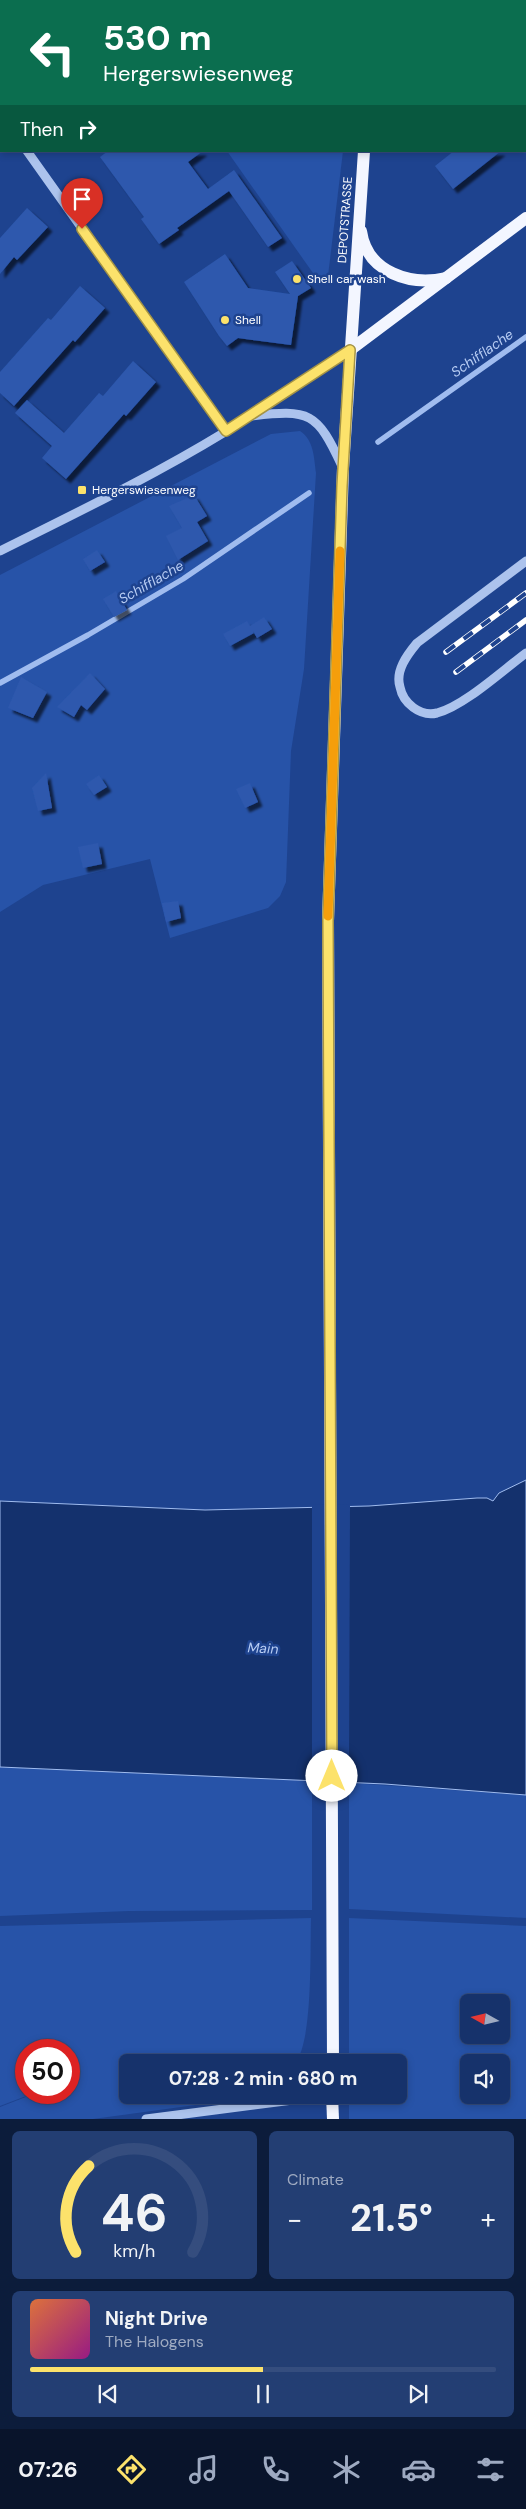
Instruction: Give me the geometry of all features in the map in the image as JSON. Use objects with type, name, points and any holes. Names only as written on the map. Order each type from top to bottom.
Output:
[{"type":"main road","name":"DEPOTSTRASSE","points":[[333,2054],[328,921],[343,468],[364,152]]},
{"type":"main road","points":[[350,350],[526,218]]},
{"type":"main road","points":[[359,219],[362,236],[369,251],[379,264],[392,274],[420,282],[448,277]]},
{"type":"main road","points":[[332,2104],[332,2119]]},
{"type":"street","points":[[28,152],[226,431]]},
{"type":"street","points":[[0,551],[88,507],[226,431],[350,350]]},
{"type":"street","points":[[248,416],[288,412],[309,416],[326,435],[343,468]]},
{"type":"street","points":[[526,561],[417,643],[406,655],[400,670],[398,683],[401,695],[409,705],[419,710],[434,714],[444,711],[459,703],[526,653]]},
{"type":"street","points":[[146,2119],[262,2104]]},
{"type":"shaded area","points":[[228,152],[343,152],[328,276],[320,283]]},
{"type":"shaded area","points":[[300,431],[311,444],[316,473],[304,669],[291,751],[286,882],[280,896],[268,908],[170,938],[150,859],[43,885],[0,912],[0,575],[271,434]]},
{"type":"shaded area","points":[[0,1767],[312,1781],[312,1910],[129,1911],[0,1916]]},
{"type":"shaded area","points":[[349,1783],[526,1795],[526,1918],[349,1909]]},
{"type":"shaded area","points":[[311,1918],[310,1993],[305,2034],[299,2054],[119,2054],[119,2104],[203,2104],[93,2119],[0,2119],[0,2107],[15,2101],[15,2104],[80,2104],[80,2039],[15,2039],[15,2100],[0,2106],[0,1926]]},
{"type":"shaded area","points":[[349,1918],[526,1926],[526,2119],[349,2119],[349,2104],[407,2104],[407,2054],[349,2054]]},
{"type":"water","name":"Main","points":[[526,1480],[526,1795],[385,1784],[0,1767],[0,1501],[205,1510],[369,1506],[477,1498],[487,1498],[493,1501],[499,1493]]},
{"type":"pier","points":[[350,1504],[349,1785],[312,1783],[312,1505]]},
{"type":"building","points":[[107,152],[202,152],[188,162],[208,189],[234,170],[282,238],[268,247],[229,191],[177,228],[179,230],[159,244],[141,219],[144,217],[100,157]]},
{"type":"building","points":[[453,152],[500,152],[453,189],[435,166]]},
{"type":"building","points":[[27,208],[48,227],[17,260],[14,257],[0,274],[0,238]]},
{"type":"building","points":[[225,254],[248,288],[290,294],[275,272],[292,261],[311,288],[298,296],[291,345],[238,338],[227,346],[219,336],[184,282]]},
{"type":"building","points":[[80,286],[105,308],[75,342],[73,340],[14,406],[0,393],[0,372],[48,318],[51,320]]},
{"type":"building","points":[[133,361],[156,382],[126,416],[124,414],[66,479],[42,458],[52,446],[15,413],[27,400],[64,433],[99,393],[103,396]]},
{"type":"building","points":[[194,495],[207,516],[197,522],[208,541],[178,560],[166,536],[182,528],[169,506]]},
{"type":"building","points":[[97,550],[105,562],[90,571],[83,559]]},
{"type":"building","points":[[116,591],[127,610],[114,617],[103,599]]},
{"type":"building","points":[[264,617],[272,629],[257,638],[253,631],[254,633],[230,646],[223,634],[247,621],[250,626]]},
{"type":"building","points":[[90,673],[105,689],[87,710],[81,705],[74,717],[57,707]]},
{"type":"building","points":[[21,677],[47,692],[33,718],[8,708]]},
{"type":"building","points":[[46,773],[52,808],[38,811],[32,788]]},
{"type":"building","points":[[99,775],[107,787],[94,795],[86,784]]},
{"type":"building","points":[[250,783],[258,802],[245,808],[236,789]]},
{"type":"building","points":[[98,843],[102,864],[83,868],[78,847]]},
{"type":"building","points":[[178,901],[181,918],[166,922],[162,903]]},
{"type":"waterway","name":"Schifflache","points":[[378,442],[526,337]]},
{"type":"waterway","name":"Schifflache","points":[[0,683],[88,635],[183,579],[309,493]]},
{"type":"railway","points":[[446,652],[526,593]]},
{"type":"railway","points":[[456,672],[526,620]]},
{"type":"slow traffic","points":[[328,916],[340,551]]},
{"type":"place","name":"Shell car wash","points":[[297,279]]},
{"type":"place","name":"Shell","points":[[225,320]]},
{"type":"place","name":"Hergerswiesenweg","points":[[82,490]]},
{"type":"route","points":[[82,229],[226,431],[350,350],[342,486],[328,921],[332,1776]]}]
